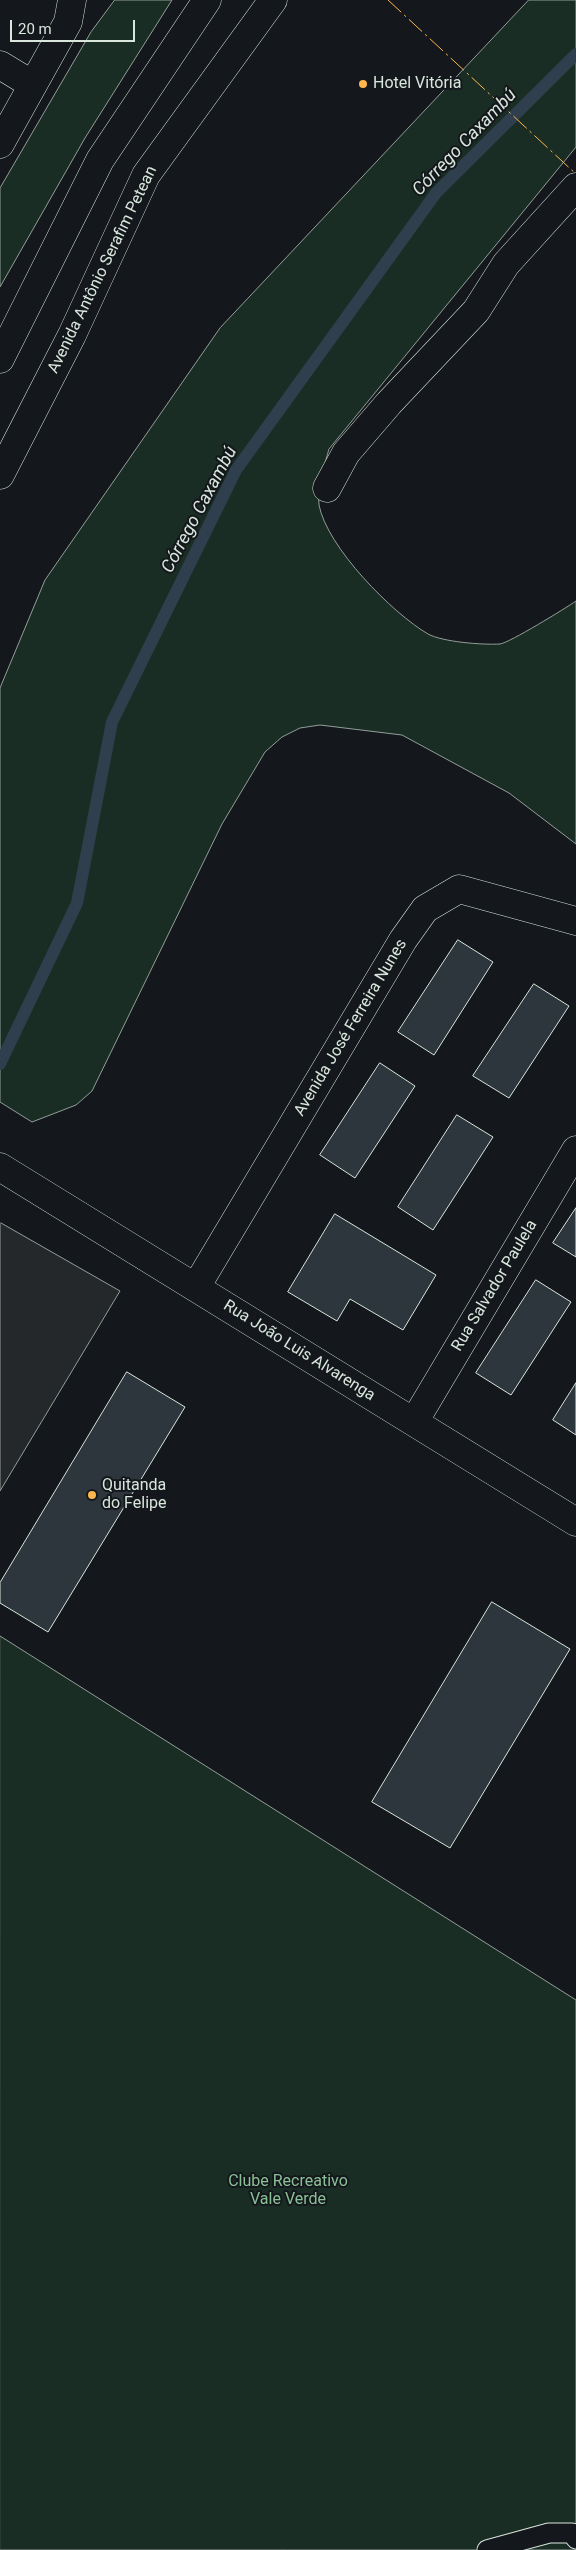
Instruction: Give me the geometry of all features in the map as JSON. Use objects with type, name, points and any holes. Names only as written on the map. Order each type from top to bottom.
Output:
[{"type":"street","points":[[0,144],[33,85],[70,11],[85,0]]},
{"type":"street","points":[[0,359],[100,160],[207,0]]},
{"type":"street","name":"Avenida Antônio Serafim Petean","points":[[0,475],[72,335],[146,175],[273,0]]},
{"type":"street","points":[[0,65],[33,85]]},
{"type":"street","points":[[327,488],[346,453],[389,403],[476,311],[506,264],[575,189]]},
{"type":"street","name":"Avenida José Ferreira Nunes","points":[[196,1287],[403,940],[425,909],[459,889],[576,921]]},
{"type":"street","name":"Rua Salvador Paulela","points":[[414,1422],[576,1150]]},
{"type":"street","name":"Rua João Luis Alvarenga","points":[[10,1173],[576,1522]]},
{"type":"lane","points":[[487,2550],[549,2533],[572,2533],[576,2539]]},
{"type":"green space","points":[[115,0],[172,0],[85,138],[0,287],[0,188],[91,32]]},
{"type":"green space","points":[[529,0],[576,0],[576,147],[329,449],[320,485],[319,505],[334,540],[363,577],[397,611],[413,624],[435,637],[463,642],[500,644],[525,632],[576,601],[576,844],[509,793],[402,735],[320,725],[300,728],[282,737],[265,752],[222,824],[92,1091],[76,1105],[32,1122],[0,1102],[0,688],[45,580],[220,328]]},
{"type":"green space","name":"Clube Recreativo Vale Verde","points":[[0,1636],[576,2000],[576,2550],[0,2550]]},
{"type":"shaded area","points":[[0,1224],[120,1291],[0,1491]]},
{"type":"building","points":[[458,940],[493,962],[434,1055],[398,1032]]},
{"type":"building","points":[[534,984],[569,1006],[509,1098],[473,1076]]},
{"type":"building","points":[[380,1063],[415,1086],[355,1178],[320,1155]]},
{"type":"building","points":[[457,1115],[493,1137],[433,1230],[398,1207]]},
{"type":"building","points":[[576,1208],[576,1257],[553,1243]]},
{"type":"building","points":[[335,1214],[436,1275],[403,1330],[350,1299],[337,1321],[288,1292]]},
{"type":"building","points":[[536,1280],[571,1302],[511,1395],[476,1373]]},
{"type":"building","name":"Quitanda do Felipe","points":[[127,1372],[185,1407],[48,1632],[0,1603],[0,1583]]},
{"type":"building","points":[[576,1383],[576,1435],[553,1420]]},
{"type":"building","points":[[492,1602],[570,1649],[450,1848],[372,1802]]},
{"type":"waterway","name":"Córrego Caxambú","points":[[0,1064],[77,903],[112,722],[236,470],[436,193],[576,54]]},
{"type":"power","points":[[388,0],[576,174]]},
{"type":"place","name":"Hotel Vitória","points":[[363,84]]},
{"type":"place","name":"Quitanda do Felipe","points":[[92,1495]]}]
